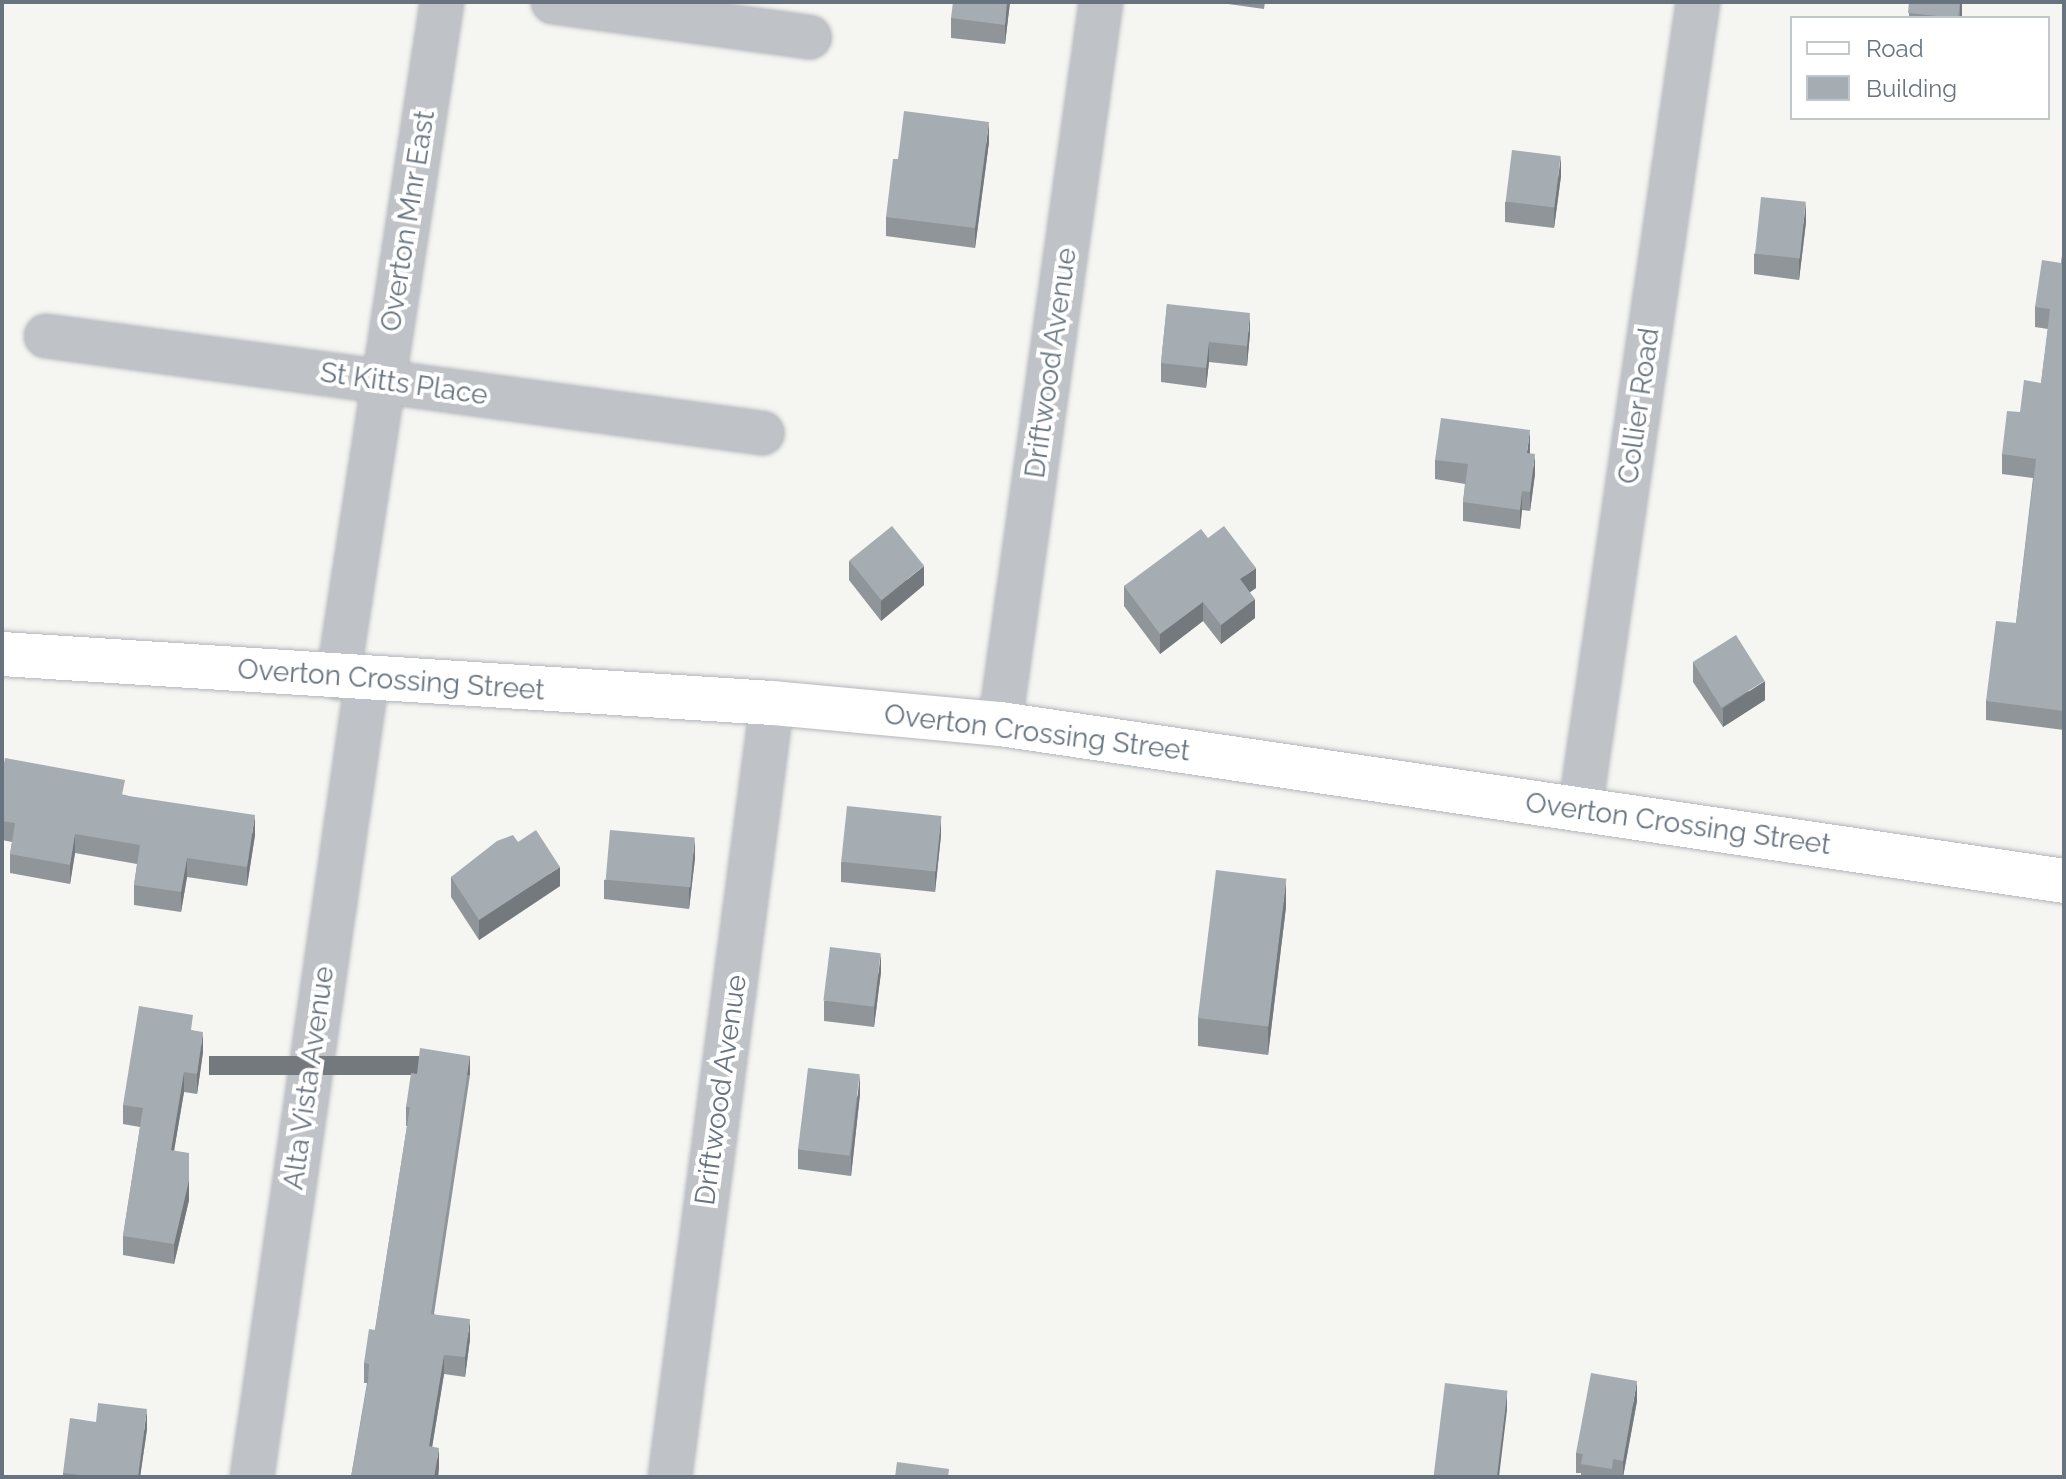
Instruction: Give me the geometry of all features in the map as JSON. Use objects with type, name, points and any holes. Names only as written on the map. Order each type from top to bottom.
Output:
[{"type":"main road","name":"Overton Crossing Street","points":[[2,654],[352,679],[772,703],[1000,724],[2064,881]]},
{"type":"street","name":"Overton Mnr East","points":[[352,679],[383,382],[442,2]]},
{"type":"street","points":[[553,2],[810,37]]},
{"type":"street","name":"Driftwood Avenue","points":[[1000,724],[1101,2]]},
{"type":"street","name":"Collier Road","points":[[1580,810],[1698,2]]},
{"type":"street","name":"St Kitts Place","points":[[46,336],[762,433]]},
{"type":"street","name":"Alta Vista Avenue","points":[[252,1477],[352,679]]},
{"type":"street","name":"Driftwood Avenue","points":[[670,1477],[772,703]]},
{"type":"building","points":[[953,2],[1007,2],[1005,25],[951,18]]},
{"type":"building","points":[[1909,2],[1960,2],[1958,16],[1908,13]]},
{"type":"building","points":[[904,111],[989,122],[975,228],[886,217],[893,159],[898,159]]},
{"type":"building","points":[[1512,150],[1561,156],[1554,208],[1506,202]]},
{"type":"building","points":[[1761,197],[1806,202],[1800,258],[1755,254]]},
{"type":"building","points":[[2064,242],[2064,711],[1986,701],[1996,621],[2016,623],[2036,459],[2002,454],[2007,411],[2020,412],[2024,380],[2041,383],[2050,309],[2035,307],[2042,260],[2061,263]]},
{"type":"building","points":[[1167,304],[1250,313],[1247,346],[1209,342],[1206,368],[1161,363]]},
{"type":"building","points":[[1441,418],[1530,430],[1527,453],[1535,454],[1530,492],[1522,491],[1520,510],[1463,502],[1468,464],[1435,460]]},
{"type":"building","points":[[892,526],[924,566],[881,600],[849,561]]},
{"type":"building","points":[[1224,526],[1256,568],[1240,579],[1255,599],[1221,625],[1203,602],[1160,634],[1124,586],[1201,529],[1208,538]]},
{"type":"building","points":[[1736,635],[1765,681],[1721,708],[1693,662]]},
{"type":"building","points":[[5,758],[125,780],[122,795],[255,815],[247,867],[187,858],[181,892],[134,885],[140,845],[75,834],[70,865],[10,854],[15,823],[2,821]]},
{"type":"building","points":[[847,806],[941,816],[936,872],[841,862]]},
{"type":"building","points":[[536,830],[560,867],[479,920],[451,877],[497,841],[513,835],[518,842]]},
{"type":"building","points":[[610,830],[695,837],[690,887],[606,880]]},
{"type":"building","points":[[1216,870],[1286,879],[1268,1027],[1198,1018]]},
{"type":"building","points":[[830,947],[881,953],[874,1007],[823,1001]]},
{"type":"building","points":[[139,1006],[193,1015],[191,1030],[203,1032],[197,1074],[184,1072],[171,1150],[189,1153],[189,1180],[174,1244],[123,1236],[143,1108],[123,1105]]},
{"type":"building","points":[[420,1048],[470,1056],[431,1314],[470,1319],[465,1357],[444,1355],[429,1446],[439,1448],[434,1477],[351,1477],[368,1381],[369,1364],[364,1363],[369,1329],[375,1330],[410,1107],[406,1107],[411,1073],[417,1074]]},
{"type":"building","points":[[808,1068],[860,1074],[850,1156],[798,1149]]},
{"type":"building","points":[[1591,1373],[1637,1381],[1623,1461],[1613,1459],[1612,1469],[1581,1464],[1583,1454],[1576,1453]]},
{"type":"building","points":[[1445,1383],[1508,1391],[1497,1477],[1433,1477]]},
{"type":"building","points":[[98,1403],[147,1409],[138,1477],[63,1473],[70,1418],[96,1422]]},
{"type":"building","points":[[897,1462],[949,1469],[948,1477],[895,1477]]}]
